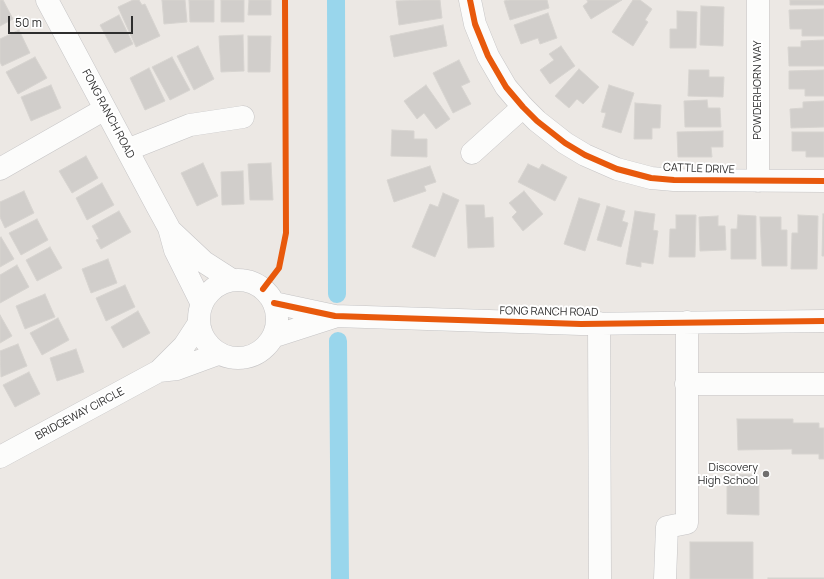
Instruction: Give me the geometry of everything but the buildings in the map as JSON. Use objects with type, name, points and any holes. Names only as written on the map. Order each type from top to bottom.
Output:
[{"type":"street","name":"CATTLE DRIVE","points":[[470,0],[475,24],[488,56],[506,87],[523,107],[565,143],[585,155],[617,169],[651,178],[674,180],[824,181]]},
{"type":"street","name":"POWDERHORN WAY","points":[[758,0],[758,181]]},
{"type":"street","name":"FONG RANCH ROAD","points":[[52,2],[105,109],[168,228],[175,250],[201,314]]},
{"type":"street","points":[[472,153],[523,107]]},
{"type":"street","points":[[0,169],[105,109]]},
{"type":"street","points":[[127,150],[190,125],[243,117]]},
{"type":"street","name":"FONG RANCH ROAD","points":[[168,228],[204,262],[232,280]]},
{"type":"street","points":[[232,280],[242,280],[257,285],[268,294],[274,303],[277,313],[275,336],[261,351],[252,356],[241,358],[218,354],[201,333],[201,314],[214,288],[232,280]]},
{"type":"street","name":"FONG RANCH ROAD","points":[[274,303],[335,316],[599,323],[824,321]]},
{"type":"street","name":"BRIDGEWAY CIRCLE","points":[[0,457],[159,371],[184,346],[201,314]]},
{"type":"street","name":"FONG RANCH ROAD","points":[[275,336],[335,316]]},
{"type":"street","points":[[665,579],[667,527],[687,522],[687,322]]},
{"type":"street","points":[[599,323],[600,579]]},
{"type":"street","name":"BRIDGEWAY CIRCLE","points":[[159,371],[177,369],[218,354]]},
{"type":"street","points":[[686,384],[824,384]]},
{"type":"waterway","points":[[336,0],[337,294]]},
{"type":"waterway","points":[[338,341],[340,579]]},
{"type":"cycle path","points":[[263,289],[279,268],[286,233],[285,0]]},
{"type":"cycle path","points":[[470,0],[475,24],[488,56],[506,87],[537,121],[565,143],[585,155],[617,169],[651,178],[674,180],[824,181]]},
{"type":"cycle path","points":[[274,303],[335,316],[581,324],[824,321]]},
{"type":"place","name":"Discovery High School","points":[[766,474]]}]
